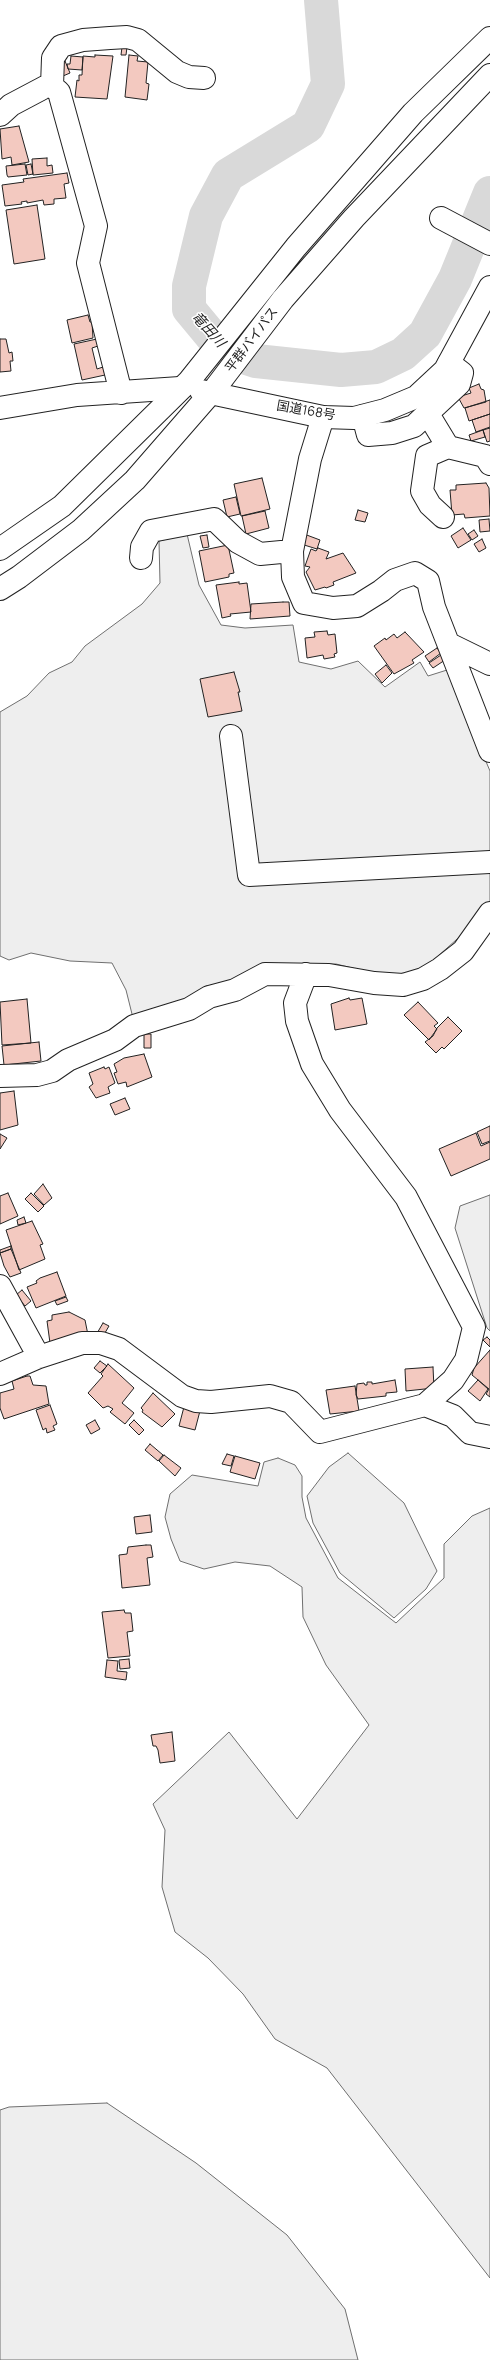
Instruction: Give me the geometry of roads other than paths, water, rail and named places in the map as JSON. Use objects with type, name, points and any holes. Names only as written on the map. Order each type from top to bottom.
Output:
[{"type":"main road","points":[[52,86],[53,58],[61,46],[83,40],[127,37],[138,40],[177,72],[188,77],[204,78]]},
{"type":"main road","name":"平群バイパス","points":[[0,549],[62,506],[184,385],[254,296],[413,113],[490,38]]},
{"type":"main road","name":"平群バイパス","points":[[0,589],[19,578],[81,530],[129,485],[214,390],[284,299],[354,218],[490,75]]},
{"type":"main road","points":[[0,115],[11,106],[45,87],[52,86],[59,92],[96,226],[88,263],[121,393]]},
{"type":"main road","points":[[441,218],[490,244]]},
{"type":"main road","name":"国道168号","points":[[0,408],[77,395],[121,393],[184,385],[214,390],[323,417],[354,418],[363,416],[385,410],[416,397],[445,370],[490,288]]},
{"type":"main road","points":[[363,416],[368,435],[392,433],[414,426],[459,384],[462,373],[449,363]]},
{"type":"main road","points":[[428,414],[448,446]]},
{"type":"main road","points":[[323,417],[310,459],[292,551],[293,577],[304,603],[333,608],[357,606],[382,592],[395,580],[414,573],[428,581],[434,606],[490,750]]},
{"type":"main road","points":[[443,517],[430,505],[422,491],[427,456],[448,446],[486,456],[490,464]]},
{"type":"main road","points":[[141,558],[142,548],[151,531],[214,519],[238,542],[260,554],[292,551]]},
{"type":"main road","points":[[449,644],[490,664]]},
{"type":"main road","points":[[231,736],[250,875],[490,862]]},
{"type":"main road","points":[[0,1076],[37,1075],[52,1071],[68,1060],[115,1040],[134,1026],[189,1009],[209,997],[235,990],[265,974],[329,975],[374,983],[403,985],[423,979],[440,969],[463,951],[490,913]]},
{"type":"main road","points":[[0,1374],[39,1357],[82,1343],[100,1343],[119,1349],[182,1396],[196,1401],[270,1396],[292,1402],[320,1432],[425,1405],[453,1380],[466,1360],[474,1327],[406,1197],[340,1110],[312,1064],[297,1021],[295,1003],[306,974]]},
{"type":"main road","points":[[0,1286],[39,1357]]},
{"type":"main road","points":[[425,1405],[453,1416],[470,1433],[490,1437]]},
{"type":"waterway","name":"竜田川","points":[[321,0],[328,84],[308,126],[228,175],[206,216],[189,286],[189,309],[223,350],[256,361],[341,370],[376,367],[403,354],[425,334],[455,279],[490,193]]}]
